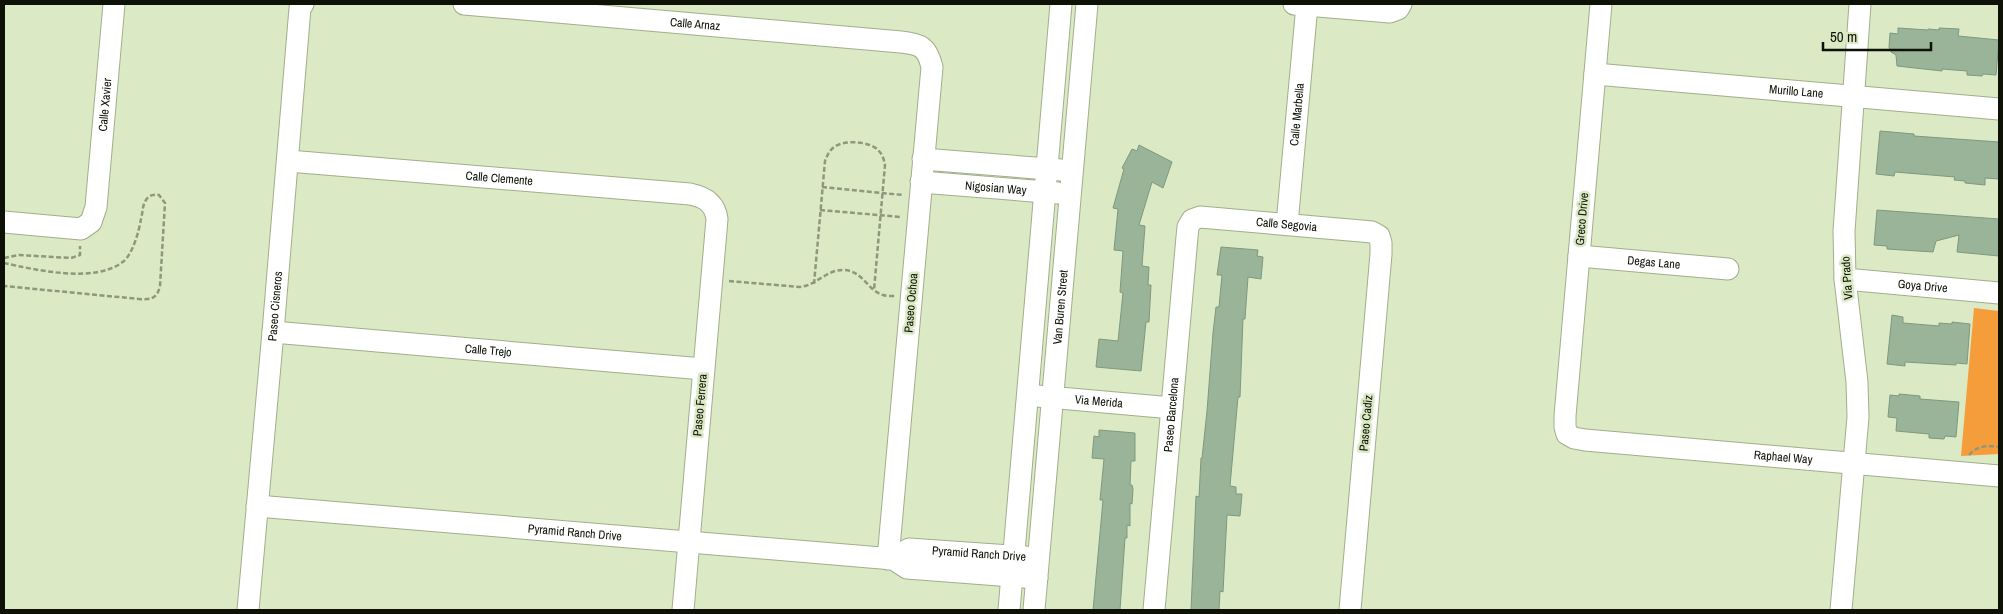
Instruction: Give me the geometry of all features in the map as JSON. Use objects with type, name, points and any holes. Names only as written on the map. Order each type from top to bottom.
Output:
[{"type":"street","name":"Calle Xavier","points":[[81,229],[91,222],[96,207],[114,4]]},
{"type":"street","name":"Paseo Cisneros","points":[[248,610],[300,8],[303,4]]},
{"type":"street","name":"Calle Arnaz","points":[[464,4],[901,42],[916,44],[925,50]]},
{"type":"street","name":"Van Buren Street","points":[[1009,610],[1061,4]]},
{"type":"street","name":"Van Buren Street","points":[[1034,610],[1087,4]]},
{"type":"street","points":[[1300,4],[1390,12],[1399,6]]},
{"type":"street","name":"Calle Marbella","points":[[1287,224],[1300,4]]},
{"type":"street","name":"Greco Drive","points":[[1567,434],[1565,416],[1601,4]]},
{"type":"street","name":"Via Prado","points":[[1841,610],[1858,417],[1857,382],[1845,279],[1846,191],[1860,4]]},
{"type":"street","name":"Paseo Ochoa","points":[[891,559],[911,298],[932,66],[925,50]]},
{"type":"street","name":"Murillo Lane","points":[[1595,74],[1999,109]]},
{"type":"street","name":"Nigosian Way","points":[[923,159],[1072,170]]},
{"type":"street","name":"Calle Clemente","points":[[288,161],[690,194],[702,197],[710,202]]},
{"type":"street","name":"Nigosian Way","points":[[921,189],[1070,194]]},
{"type":"street","name":"Paseo Ferrera","points":[[683,610],[717,219],[716,210],[710,202]]},
{"type":"street","name":"Calle Segovia","points":[[1192,220],[1205,217],[1287,224],[1372,232],[1379,236]]},
{"type":"street","name":"Paseo Barcelona","points":[[1154,610],[1187,237],[1188,227],[1192,220]]},
{"type":"street","points":[[4,222],[81,229]]},
{"type":"street","name":"Paseo Cadiz","points":[[1350,610],[1381,254],[1379,236]]},
{"type":"street","name":"Degas Lane","points":[[1579,256],[1728,269]]},
{"type":"street","name":"Goya Drive","points":[[1845,279],[1999,293]]},
{"type":"street","name":"Calle Trejo","points":[[273,332],[703,369]]},
{"type":"street","name":"Via Merida","points":[[1027,396],[1172,408]]},
{"type":"street","name":"Raphael Way","points":[[1567,434],[1574,438],[1585,440],[1999,476]]},
{"type":"street","name":"Pyramid Ranch Drive","points":[[257,506],[891,559],[909,549],[1012,566],[1038,568]]},
{"type":"path","points":[[814,284],[825,162],[828,154],[834,147],[842,143],[856,142],[878,149],[885,165],[874,290]]},
{"type":"path","points":[[822,187],[882,192],[921,189]]},
{"type":"path","points":[[4,263],[50,272],[84,274],[115,266],[127,258],[131,250],[139,228],[145,201],[155,194],[159,195],[165,203],[160,286],[154,298],[139,299],[4,286]]},
{"type":"path","points":[[820,210],[918,218]]},
{"type":"path","points":[[4,258],[19,255],[77,257],[80,255],[81,229]]},
{"type":"path","points":[[711,279],[800,287],[814,284],[824,276],[843,270],[861,276],[874,290],[883,295],[911,298]]},
{"type":"path","points":[[1969,459],[1971,452],[1983,446],[1999,447]]},
{"type":"shaded area","points":[[1974,308],[1999,311],[1999,454],[1961,456]]},
{"type":"building","points":[[1898,28],[1928,30],[1939,30],[1939,28],[1959,29],[1958,36],[1999,40],[1996,75],[1967,75],[1967,71],[1942,69],[1942,71],[1897,66],[1896,55],[1891,52],[1889,47],[1890,33],[1898,34]]},
{"type":"building","points":[[1880,131],[1914,134],[1914,136],[1999,142],[1999,179],[1985,178],[1985,185],[1965,183],[1965,181],[1954,180],[1955,177],[1895,172],[1894,176],[1876,174]]},
{"type":"building","points":[[1139,145],[1172,162],[1163,188],[1152,182],[1139,225],[1145,226],[1142,266],[1149,267],[1148,285],[1151,285],[1149,322],[1146,322],[1141,371],[1096,367],[1099,339],[1118,341],[1123,293],[1120,292],[1123,251],[1114,250],[1118,209],[1113,208],[1124,169],[1122,168],[1132,149],[1137,151]]},
{"type":"building","points":[[1877,210],[1999,219],[1999,256],[1957,252],[1959,235],[1936,241],[1933,252],[1887,249],[1887,246],[1874,245]]},
{"type":"building","points":[[1221,247],[1258,250],[1257,256],[1263,257],[1261,279],[1248,277],[1245,319],[1243,319],[1240,397],[1238,397],[1230,486],[1236,487],[1236,494],[1242,494],[1240,516],[1227,515],[1223,592],[1220,591],[1219,610],[1191,610],[1196,496],[1199,497],[1213,333],[1216,307],[1219,307],[1222,275],[1217,275]]},
{"type":"building","points":[[1892,315],[1903,317],[1903,323],[1939,326],[1939,323],[1952,324],[1952,322],[1970,324],[1967,364],[1905,362],[1905,366],[1887,364]]},
{"type":"building","points":[[1899,394],[1920,396],[1920,399],[1959,402],[1956,437],[1945,436],[1944,439],[1929,438],[1929,434],[1896,431],[1897,418],[1888,417],[1890,395],[1899,396]]},
{"type":"building","points":[[1099,430],[1135,433],[1135,461],[1131,461],[1130,485],[1132,485],[1133,489],[1132,504],[1130,503],[1130,526],[1127,525],[1127,538],[1125,538],[1120,610],[1093,610],[1103,500],[1100,500],[1104,459],[1092,458],[1094,436],[1099,437]]}]
